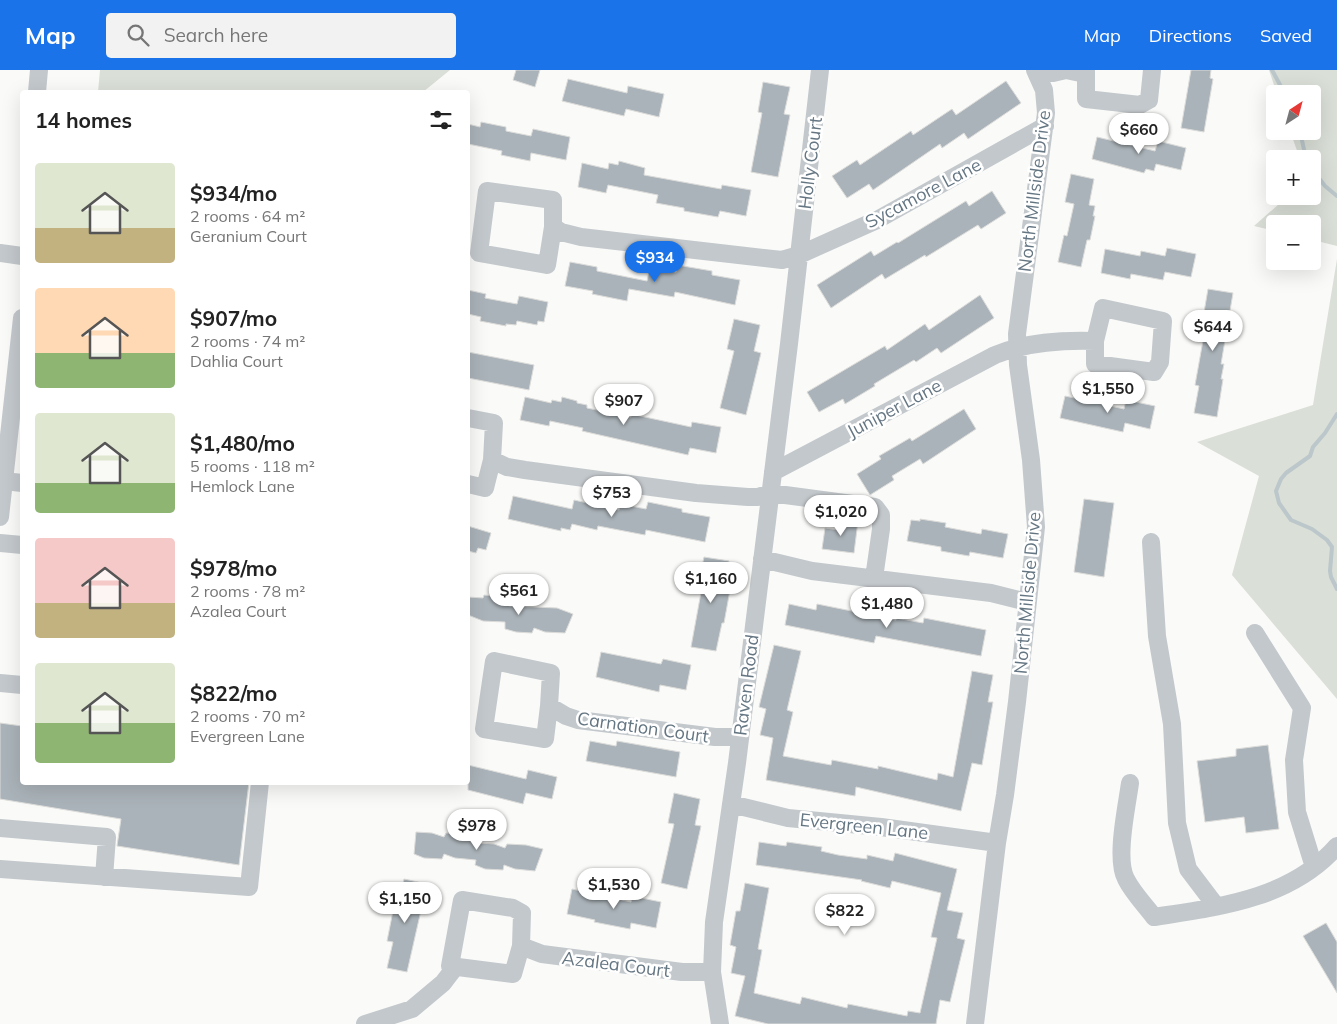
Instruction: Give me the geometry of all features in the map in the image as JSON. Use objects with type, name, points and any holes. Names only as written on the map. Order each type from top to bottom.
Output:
[{"type":"street","points":[[37,90],[39,70]]},
{"type":"street","name":"Holly Court","points":[[799,255],[820,70]]},
{"type":"street","points":[[1036,72],[1053,73],[1066,70],[1086,72],[1086,99],[1140,105],[1149,100],[1152,70]]},
{"type":"street","name":"North Millside Drive","points":[[975,1024],[997,843],[1018,702],[1036,513],[1031,460],[1021,398],[1017,347],[1024,270],[1045,126],[1046,101],[1044,90],[1036,72]]},
{"type":"street","name":"Sycamore Lane","points":[[553,227],[561,232],[581,237],[782,260],[799,255],[877,220],[1045,126]]},
{"type":"street","points":[[487,191],[553,200],[553,227],[547,265],[479,253],[487,191]]},
{"type":"street","points":[[0,253],[20,256]]},
{"type":"street","name":"Raven Road","points":[[720,1024],[712,972],[714,922],[740,737],[799,255]]},
{"type":"street","points":[[1103,308],[1164,321],[1160,362],[1154,372],[1095,364],[1095,341],[1103,308]]},
{"type":"street","name":"Juniper Lane","points":[[773,472],[976,364],[1017,347],[1058,341],[1095,341]]},
{"type":"street","points":[[0,517],[4,481],[4,454],[20,342]]},
{"type":"street","points":[[470,418],[494,422],[492,460],[485,488],[470,484]]},
{"type":"street","points":[[492,460],[507,467],[696,493],[748,497],[770,493],[875,507],[881,515],[881,529],[874,578]]},
{"type":"street","points":[[4,481],[20,483]]},
{"type":"street","points":[[1151,542],[1157,636],[1172,724],[1177,824],[1188,869],[1216,906]]},
{"type":"street","points":[[0,543],[20,545]]},
{"type":"street","points":[[762,559],[812,571],[999,595],[1027,602]]},
{"type":"street","points":[[1255,633],[1302,708],[1294,760],[1297,812],[1314,867]]},
{"type":"street","points":[[494,661],[551,673],[549,706],[545,739],[484,729],[494,661]]},
{"type":"street","points":[[0,682],[20,685]]},
{"type":"street","name":"Carnation Court","points":[[549,706],[566,716],[578,720],[716,737],[740,737]]},
{"type":"street","points":[[1130,783],[1122,843],[1122,864],[1125,878],[1154,917],[1216,906],[1265,894],[1294,882],[1330,854],[1337,846]]},
{"type":"street","points":[[0,869],[249,886],[260,785]]},
{"type":"street","name":"Evergreen Lane","points":[[731,804],[788,818],[997,843]]},
{"type":"street","points":[[0,828],[107,837],[104,877]]},
{"type":"street","points":[[462,900],[513,908],[522,914],[521,946],[513,974],[450,966],[462,900]]},
{"type":"street","name":"Azalea Court","points":[[521,946],[542,954],[554,956],[682,972],[712,972]]},
{"type":"street","points":[[365,1024],[412,1016],[456,966]]},
{"type":"shaded area","points":[[100,70],[450,70],[425,90],[98,90]]},
{"type":"shaded area","points":[[1269,70],[1337,70],[1337,246],[1321,242],[1321,215],[1266,215],[1278,205],[1321,205],[1321,150],[1297,150],[1293,140],[1321,140],[1321,85],[1274,85]]},
{"type":"shaded area","points":[[1266,215],[1266,229],[1254,226]]},
{"type":"shaded area","points":[[1337,259],[1337,699],[1232,575],[1259,476],[1197,442],[1313,405]]},
{"type":"building","points":[[516,70],[540,70],[535,87],[513,80]]},
{"type":"building","points":[[1191,70],[1211,70],[1210,78],[1213,79],[1204,132],[1181,128]]},
{"type":"building","points":[[568,79],[627,93],[628,86],[664,94],[659,117],[626,109],[624,116],[562,101]]},
{"type":"building","points":[[1006,81],[1021,103],[968,139],[964,133],[942,148],[940,144],[873,190],[869,184],[847,198],[832,176],[857,160],[860,165],[911,131],[913,135],[952,109],[956,115]]},
{"type":"building","points":[[763,82],[790,87],[784,114],[790,115],[778,177],[751,172],[762,113],[758,112]]},
{"type":"building","points":[[481,122],[506,127],[506,131],[531,136],[533,129],[570,137],[566,160],[531,153],[530,161],[501,155],[502,151],[470,144],[470,124],[480,127]]},
{"type":"building","points":[[1097,137],[1155,151],[1158,141],[1186,148],[1181,170],[1156,164],[1154,171],[1146,169],[1144,173],[1092,159]]},
{"type":"building","points":[[619,161],[645,168],[644,175],[721,189],[722,185],[751,190],[746,216],[720,211],[718,217],[684,211],[684,208],[656,203],[658,195],[608,185],[606,193],[578,187],[582,163],[608,169],[609,163],[618,165]]},
{"type":"building","points":[[1071,174],[1094,179],[1089,205],[1095,206],[1093,216],[1095,216],[1090,240],[1087,240],[1081,267],[1058,262],[1064,235],[1067,236],[1074,204],[1065,202]]},
{"type":"building","points":[[992,191],[1006,213],[981,229],[978,225],[926,257],[925,255],[885,279],[882,274],[831,308],[817,285],[871,251],[874,256],[966,201],[969,206]]},
{"type":"building","points":[[1167,248],[1196,254],[1191,277],[1165,272],[1163,280],[1131,274],[1130,279],[1101,273],[1105,249],[1140,256],[1141,251],[1165,256]]},
{"type":"building","points":[[570,262],[597,267],[597,271],[647,281],[650,267],[676,272],[677,265],[712,271],[712,275],[740,280],[735,305],[675,292],[674,297],[629,289],[627,301],[592,294],[593,291],[565,286]]},
{"type":"building","points":[[1208,289],[1233,293],[1221,364],[1224,364],[1221,379],[1223,379],[1217,417],[1194,413],[1199,386],[1195,385],[1206,324],[1202,324]]},
{"type":"building","points":[[470,290],[486,294],[485,298],[517,304],[519,296],[548,302],[544,322],[538,321],[537,325],[517,321],[516,325],[506,324],[506,326],[480,321],[481,317],[470,314]]},
{"type":"building","points":[[980,295],[994,318],[941,353],[937,348],[916,362],[914,360],[874,384],[875,386],[845,404],[843,399],[819,412],[807,392],[885,346],[887,350],[925,324],[929,330]]},
{"type":"building","points":[[734,319],[760,325],[754,351],[761,353],[746,415],[720,408],[734,351],[727,349]]},
{"type":"building","points":[[470,352],[534,365],[529,390],[470,378]]},
{"type":"building","points":[[1065,396],[1124,409],[1126,400],[1155,406],[1150,429],[1125,423],[1123,432],[1060,418]]},
{"type":"building","points":[[525,397],[551,403],[552,400],[561,402],[562,397],[587,405],[587,408],[631,417],[631,414],[691,427],[692,422],[721,427],[716,453],[690,448],[688,455],[582,431],[583,428],[550,421],[549,426],[520,420]]},
{"type":"building","points":[[964,409],[976,429],[923,464],[920,459],[892,476],[894,480],[870,495],[857,474],[881,459],[879,456],[910,438],[912,441]]},
{"type":"building","points":[[513,496],[572,509],[574,500],[619,510],[620,504],[646,509],[648,502],[682,509],[682,512],[710,517],[705,542],[646,530],[645,535],[598,526],[597,530],[572,524],[570,530],[561,528],[561,531],[508,519]]},
{"type":"building","points":[[1084,499],[1114,503],[1104,577],[1074,572]]},
{"type":"building","points":[[840,519],[858,521],[854,553],[822,549],[825,528],[839,530]]},
{"type":"building","points":[[920,519],[946,523],[945,527],[981,534],[982,529],[1008,534],[1003,558],[970,552],[969,556],[941,551],[941,547],[907,541],[911,520],[920,521]]},
{"type":"building","points":[[470,527],[491,533],[486,550],[478,548],[476,553],[470,552]]},
{"type":"building","points":[[704,557],[729,561],[724,589],[730,590],[724,623],[722,623],[716,651],[691,647],[702,587],[698,586]]},
{"type":"building","points":[[484,595],[493,596],[509,602],[509,606],[557,608],[573,614],[565,633],[545,632],[534,628],[532,633],[516,632],[505,629],[505,622],[483,621],[470,616],[470,597],[483,598]]},
{"type":"building","points":[[789,604],[816,610],[817,604],[896,620],[896,618],[923,623],[924,618],[986,630],[981,656],[876,636],[874,643],[785,625]]},
{"type":"building","points":[[774,645],[801,651],[787,710],[793,712],[783,756],[831,765],[832,760],[878,769],[878,766],[937,780],[938,773],[953,777],[972,671],[993,675],[988,702],[993,702],[982,765],[972,763],[961,811],[856,787],[855,796],[766,780],[773,738],[760,735],[766,709],[759,707]]},
{"type":"building","points":[[601,652],[661,664],[663,659],[691,665],[686,690],[660,685],[659,692],[596,677]]},
{"type":"building","points":[[0,723],[20,726],[20,785],[249,785],[239,865],[117,846],[121,819],[0,799]]},
{"type":"building","points":[[590,741],[616,746],[617,741],[680,752],[676,777],[586,761]]},
{"type":"building","points":[[1268,745],[1279,829],[1246,833],[1244,817],[1205,822],[1197,761],[1236,756],[1236,749]]},
{"type":"building","points":[[470,765],[526,779],[528,770],[557,777],[552,799],[526,793],[523,804],[468,790],[468,785],[470,785]]},
{"type":"building","points":[[674,793],[700,799],[695,825],[701,826],[687,889],[661,883],[674,824],[668,823]]},
{"type":"building","points":[[416,832],[432,833],[444,837],[446,833],[463,834],[480,838],[479,843],[494,844],[505,848],[507,844],[526,845],[543,849],[535,871],[515,869],[504,865],[503,870],[485,869],[475,865],[476,860],[455,858],[444,854],[442,859],[424,858],[414,854]]},
{"type":"building","points":[[759,842],[786,846],[787,842],[822,847],[821,851],[867,859],[867,855],[893,861],[895,853],[957,869],[947,910],[963,913],[957,938],[965,940],[950,1002],[940,1000],[936,1024],[768,1024],[735,1016],[745,976],[731,973],[736,947],[730,945],[736,911],[740,911],[745,883],[769,888],[758,949],[762,950],[754,993],[800,1004],[802,997],[847,1008],[848,1004],[907,1016],[908,1011],[920,1013],[937,938],[931,937],[941,893],[892,881],[890,888],[862,880],[756,865]]},
{"type":"building","points":[[404,879],[427,884],[407,972],[387,968],[393,942],[387,941],[394,906],[398,907]]},
{"type":"building","points":[[572,889],[631,902],[632,896],[661,902],[656,928],[631,923],[630,929],[594,922],[595,920],[567,914]]},
{"type":"building","points":[[1326,923],[1337,942],[1337,993],[1303,936]]},
{"type":"waterway","points":[[1272,70],[1280,85]]},
{"type":"waterway","points":[[1302,140],[1304,150]]},
{"type":"waterway","points":[[1321,181],[1337,196]]},
{"type":"waterway","points":[[1337,414],[1313,447],[1310,456],[1286,473],[1276,491],[1279,503],[1291,520],[1312,529],[1327,540],[1332,547],[1330,571],[1337,589]]}]
